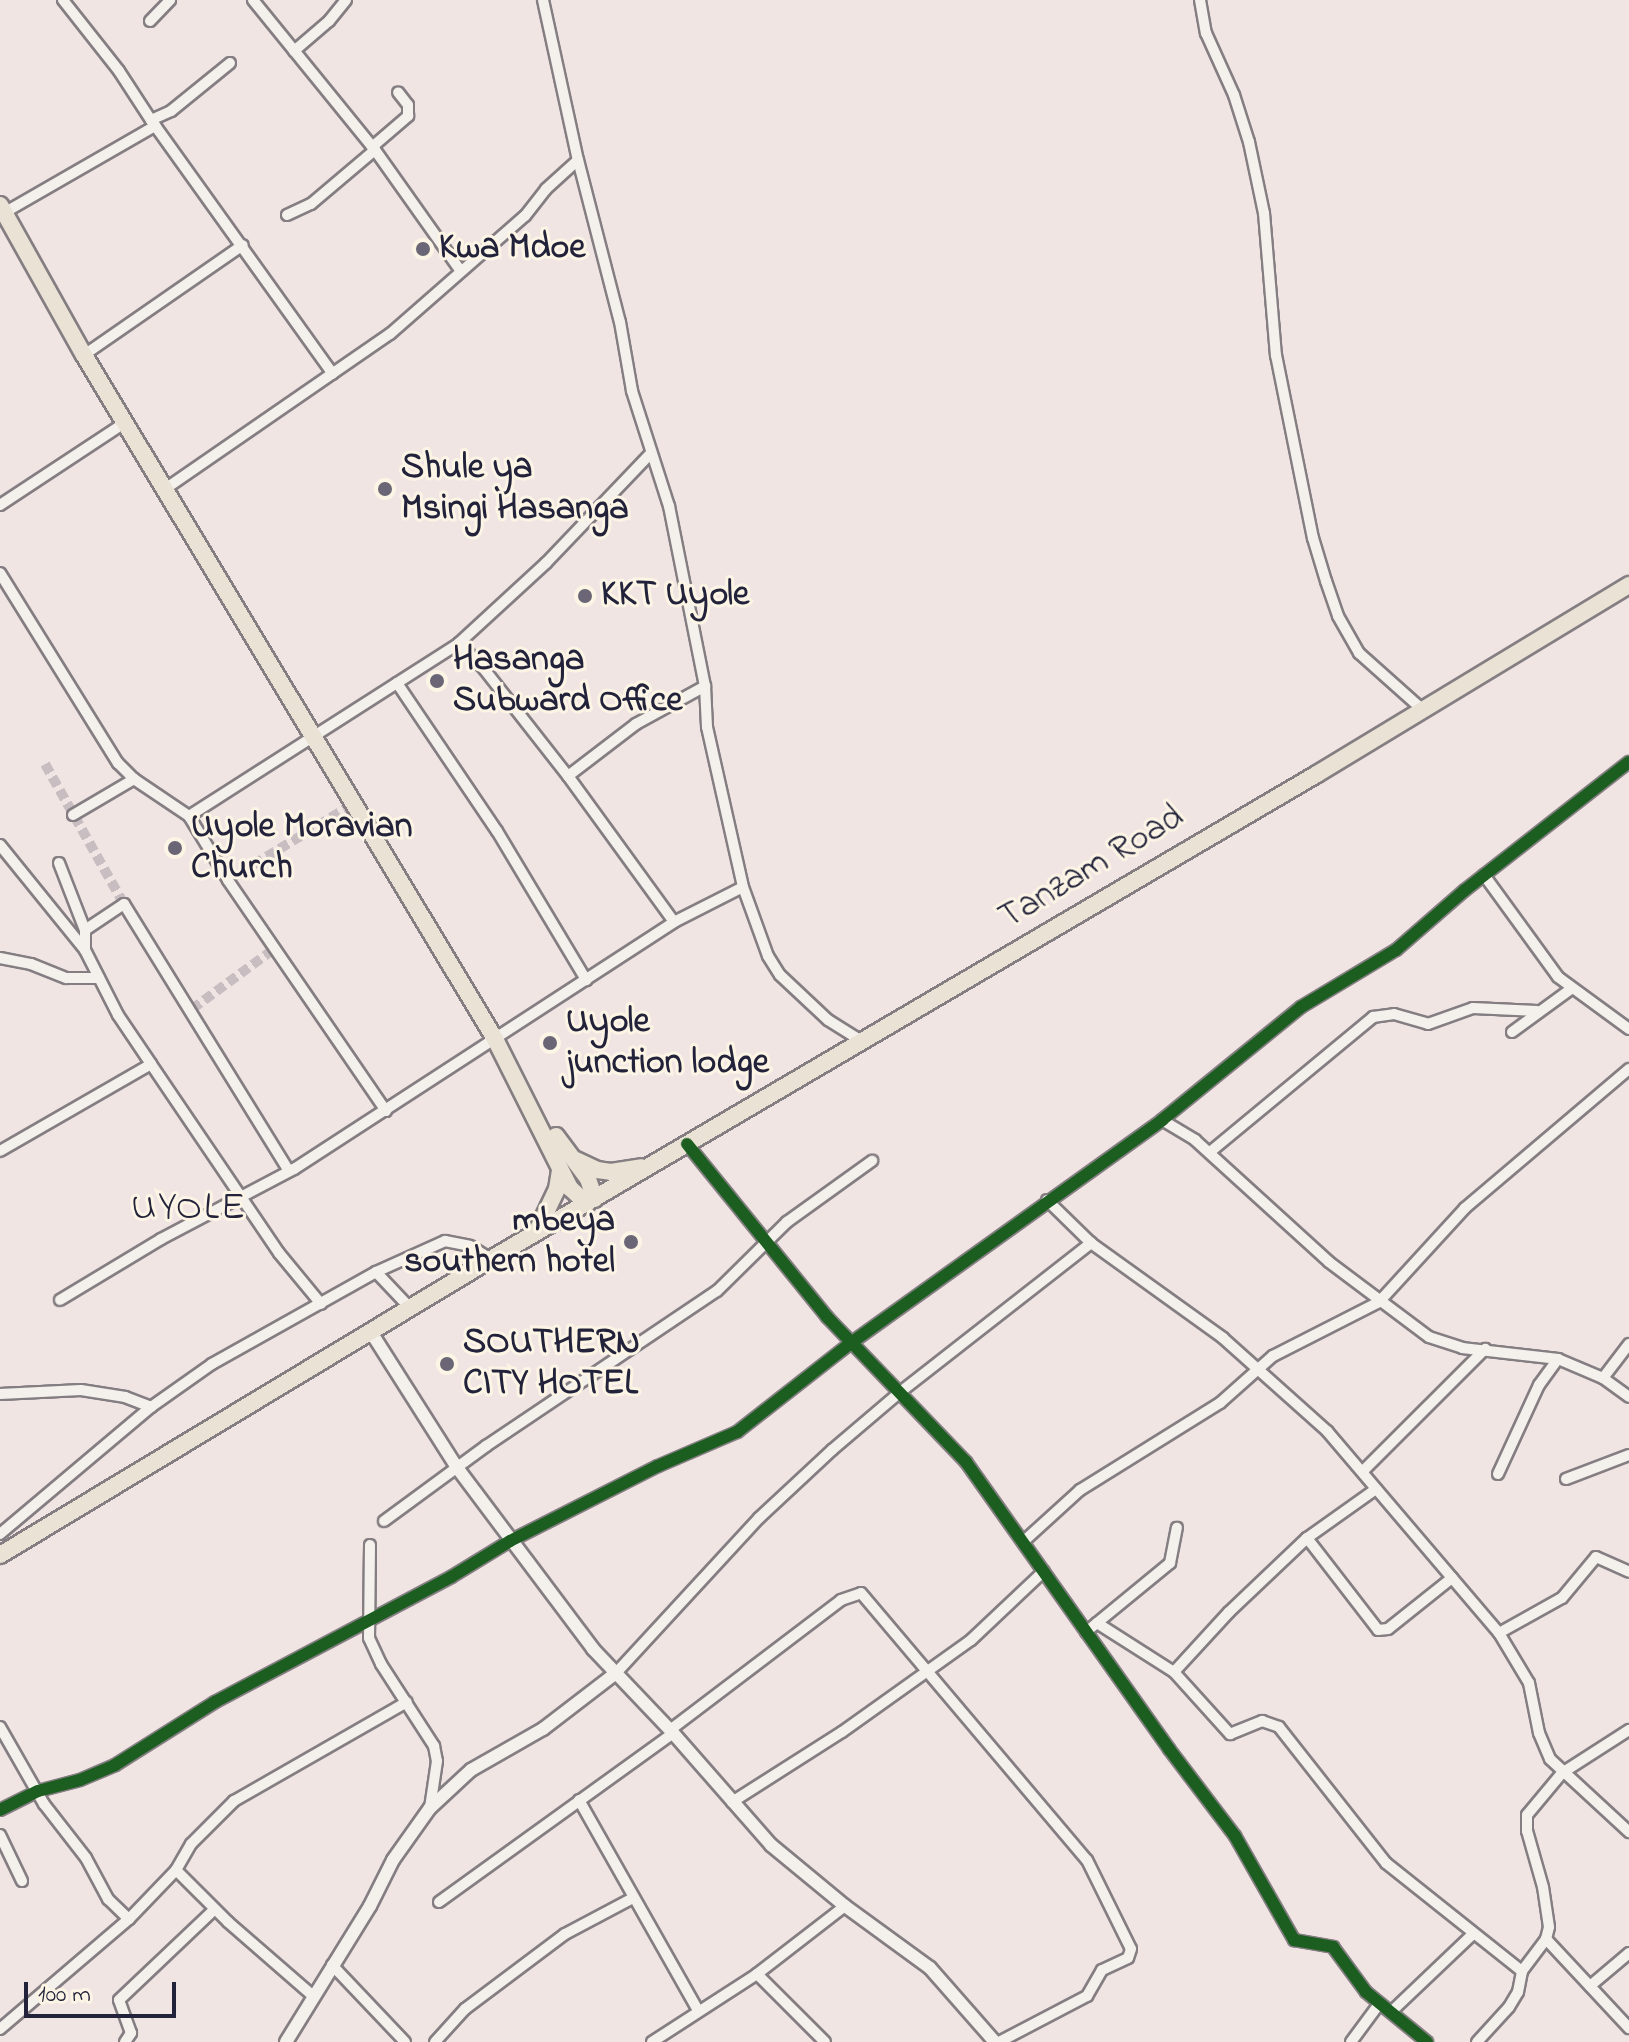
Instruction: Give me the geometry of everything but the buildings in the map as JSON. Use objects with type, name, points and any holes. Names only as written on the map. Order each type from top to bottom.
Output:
[{"type":"highway","points":[[1,211],[564,1160],[588,1179],[591,1202]]},
{"type":"highway","name":"Tanzam Road","points":[[0,1555],[491,1259],[863,1042],[1629,585]]},
{"type":"highway","points":[[564,1160],[611,1172],[651,1165]]},
{"type":"highway","points":[[531,1236],[549,1211],[564,1160]]},
{"type":"street","points":[[63,0],[119,71],[333,374]]},
{"type":"street","points":[[150,21],[170,0]]},
{"type":"street","points":[[253,0],[373,148],[460,270]]},
{"type":"street","points":[[294,51],[329,21],[346,0]]},
{"type":"street","points":[[543,0],[578,160],[620,322],[632,391],[669,506],[705,686],[707,727],[743,887],[768,956],[780,975],[828,1020],[863,1042]]},
{"type":"street","points":[[1200,0],[1206,33],[1234,95],[1252,155],[1264,213],[1276,355],[1313,538],[1326,581],[1338,616],[1359,653],[1423,710]]},
{"type":"street","points":[[1,211],[153,123],[230,63]]},
{"type":"street","points":[[287,215],[311,204],[408,116],[408,105],[398,92]]},
{"type":"street","points":[[165,489],[402,324],[525,216],[546,189],[578,160]]},
{"type":"street","points":[[84,355],[243,245]]},
{"type":"street","points":[[0,505],[126,422]]},
{"type":"street","points":[[189,816],[314,739],[459,643],[546,563],[651,453]]},
{"type":"street","points":[[0,573],[100,737],[134,779],[189,816],[236,892],[386,1111]]},
{"type":"street","points":[[459,643],[484,669],[568,776],[674,922]]},
{"type":"street","points":[[397,683],[497,831],[586,980]]},
{"type":"street","points":[[568,776],[636,724],[705,686]]},
{"type":"street","points":[[0,1810],[38,1791],[80,1780],[115,1765],[215,1702],[369,1621],[510,1541],[658,1466],[737,1432],[851,1343],[1162,1120],[1301,1007],[1396,950],[1484,875],[1629,762]]},
{"type":"street","points":[[73,815],[134,779]]},
{"type":"street","points":[[0,845],[85,950],[118,1015],[279,1253],[321,1304]]},
{"type":"street","points":[[59,863],[85,930],[85,950]]},
{"type":"street","points":[[1484,875],[1548,965],[1571,989],[1629,1029]]},
{"type":"street","points":[[60,1300],[161,1239],[289,1171],[674,922],[743,887]]},
{"type":"street","points":[[85,930],[124,904],[289,1171]]},
{"type":"street","points":[[0,958],[31,964],[66,978],[99,978]]},
{"type":"street","points":[[0,972],[12,962]]},
{"type":"street","points":[[1512,1032],[1571,989]]},
{"type":"street","points":[[1210,1152],[1373,1017],[1394,1014],[1423,1024],[1473,1008],[1537,1011]]},
{"type":"street","points":[[0,1151],[151,1064]]},
{"type":"street","points":[[1024,1541],[1080,1490],[1220,1403],[1273,1356],[1379,1302],[1465,1208],[1629,1069]]},
{"type":"street","points":[[1162,1120],[1182,1129],[1210,1152],[1329,1262],[1379,1302],[1444,1344],[1558,1359],[1603,1378],[1629,1397]]},
{"type":"street","points":[[687,1144],[851,1343],[966,1462],[1235,1836],[1294,1940],[1333,1947],[1357,1982],[1427,2042]]},
{"type":"street","points":[[384,1521],[486,1446],[717,1291],[799,1212],[872,1161]]},
{"type":"street","points":[[1047,1200],[1091,1243],[1223,1338],[1327,1431],[1499,1633],[1529,1683],[1542,1745],[1562,1773],[1580,1784],[1629,1832]]},
{"type":"street","points":[[0,1534],[151,1407],[212,1364],[376,1272],[445,1241],[470,1246],[491,1259]]},
{"type":"street","points":[[286,2042],[370,1906],[393,1860],[430,1808],[471,1770],[543,1729],[616,1673],[759,1518],[899,1393],[1091,1243]]},
{"type":"street","points":[[376,1272],[411,1309]]},
{"type":"street","points":[[371,1332],[458,1469],[563,1614],[672,1731],[732,1802],[788,1861],[930,1968],[997,2042],[1087,1996],[1102,1970],[1128,1958],[1131,1949],[1087,1860],[861,1593],[854,1593],[672,1731],[439,1902]]},
{"type":"street","points":[[1603,1378],[1629,1344]]},
{"type":"street","points":[[1363,1471],[1485,1349]]},
{"type":"street","points":[[1498,1474],[1539,1385],[1558,1359]]},
{"type":"street","points":[[0,1394],[81,1390],[125,1397],[151,1407]]},
{"type":"street","points":[[1566,1479],[1629,1455]]},
{"type":"street","points":[[1174,1672],[1229,1612],[1307,1538],[1376,1489]]},
{"type":"street","points":[[1086,1632],[1170,1563],[1177,1528]]},
{"type":"street","points":[[1307,1538],[1378,1630],[1388,1629],[1452,1578]]},
{"type":"street","points":[[370,1545],[367,1571],[372,1604],[369,1621],[373,1649],[437,1754],[430,1808]]},
{"type":"street","points":[[1499,1633],[1562,1598],[1596,1557],[1629,1572]]},
{"type":"street","points":[[732,1802],[928,1671],[991,1624],[1044,1571]]},
{"type":"street","points":[[1097,1623],[1174,1672],[1230,1734],[1262,1721],[1279,1727],[1386,1863],[1522,1971]]},
{"type":"street","points":[[0,2029],[129,1919],[176,1870],[191,1844],[234,1801],[407,1702]]},
{"type":"street","points":[[0,1727],[38,1791],[86,1858],[108,1899],[129,1919]]},
{"type":"street","points":[[1477,2042],[1509,2007],[1518,1992],[1522,1971],[1546,1939],[1549,1914],[1526,1821],[1541,1795],[1562,1773],[1629,1730]]},
{"type":"street","points":[[579,1800],[698,2010]]},
{"type":"street","points":[[0,1835],[22,1881]]},
{"type":"street","points":[[176,1870],[313,1996]]},
{"type":"street","points":[[435,2042],[471,2004],[575,1926],[633,1898]]},
{"type":"street","points":[[652,2042],[757,1974],[845,1906]]},
{"type":"street","points":[[125,2042],[131,2033],[119,2000],[215,1909]]},
{"type":"street","points":[[1391,2012],[1473,1934]]},
{"type":"street","points":[[1546,1939],[1629,2028]]},
{"type":"street","points":[[1590,1986],[1629,1953]]},
{"type":"street","points":[[332,1965],[405,2042]]},
{"type":"street","points":[[757,1974],[825,2042]]},
{"type":"street","points":[[1351,2042],[1379,2004]]},
{"type":"street","points":[[666,2033],[674,2042]]},
{"type":"tunnel","points":[[45,764],[124,904]]},
{"type":"tunnel","points":[[228,880],[352,805]]},
{"type":"tunnel","points":[[192,1009],[274,949]]},
{"type":"cycle path","points":[[0,1810],[38,1791],[80,1780],[115,1765],[215,1702],[451,1577],[510,1541],[658,1466],[737,1432],[851,1343],[1162,1120],[1301,1007],[1396,950],[1465,890],[1629,762]]},
{"type":"cycle path","points":[[687,1144],[827,1317],[966,1462],[1169,1749],[1235,1836],[1294,1940],[1333,1947],[1366,1992],[1427,2042]]},
{"type":"place","name":"Kwa Mdoe","points":[[423,249]]},
{"type":"place","name":"Shule ya Msingi Hasanga","points":[[385,489]]},
{"type":"place","name":"KKT Uyole","points":[[585,596]]},
{"type":"place","name":"Hasanga Subward Office","points":[[437,681]]},
{"type":"place","name":"Uyole Moravian Church","points":[[175,848]]},
{"type":"place","name":"Uyole junction lodge","points":[[550,1043]]},
{"type":"place","name":"mbeya southern hotel","points":[[631,1242]]},
{"type":"place","name":"SOUTHERN CITY HOTEL","points":[[447,1364]]},
{"type":"district","name":"UYOLE","points":[[189,1209]]}]
